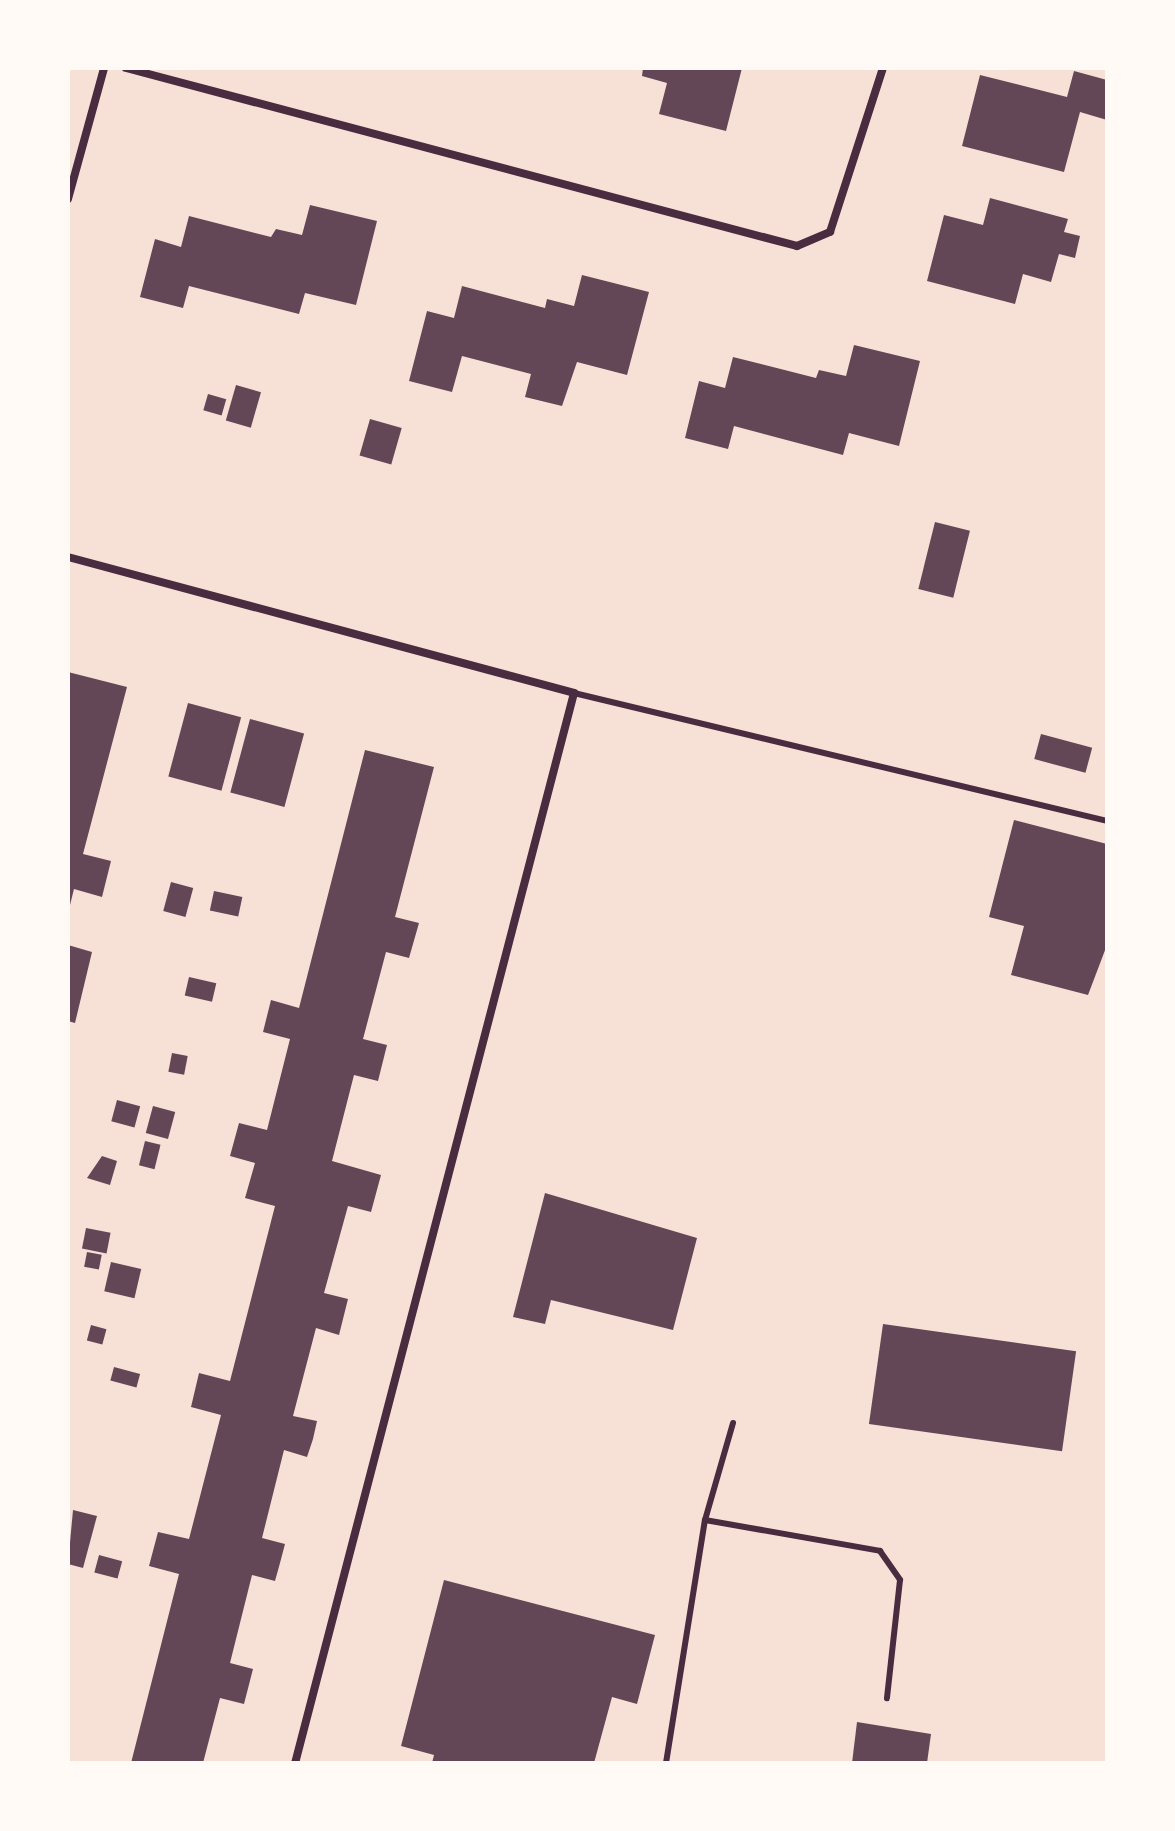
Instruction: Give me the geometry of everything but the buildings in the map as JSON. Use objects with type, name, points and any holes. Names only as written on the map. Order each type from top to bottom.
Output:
[{"type":"street","points":[[68,199],[104,68]]},
{"type":"street","points":[[126,68],[797,246],[830,232],[883,68]]},
{"type":"street","points":[[68,557],[574,693],[295,1763]]},
{"type":"lane","points":[[574,693],[1107,821]]},
{"type":"lane","points":[[666,1763],[705,1520],[733,1423]]},
{"type":"lane","points":[[705,1520],[880,1551],[900,1580],[887,1698]]}]
